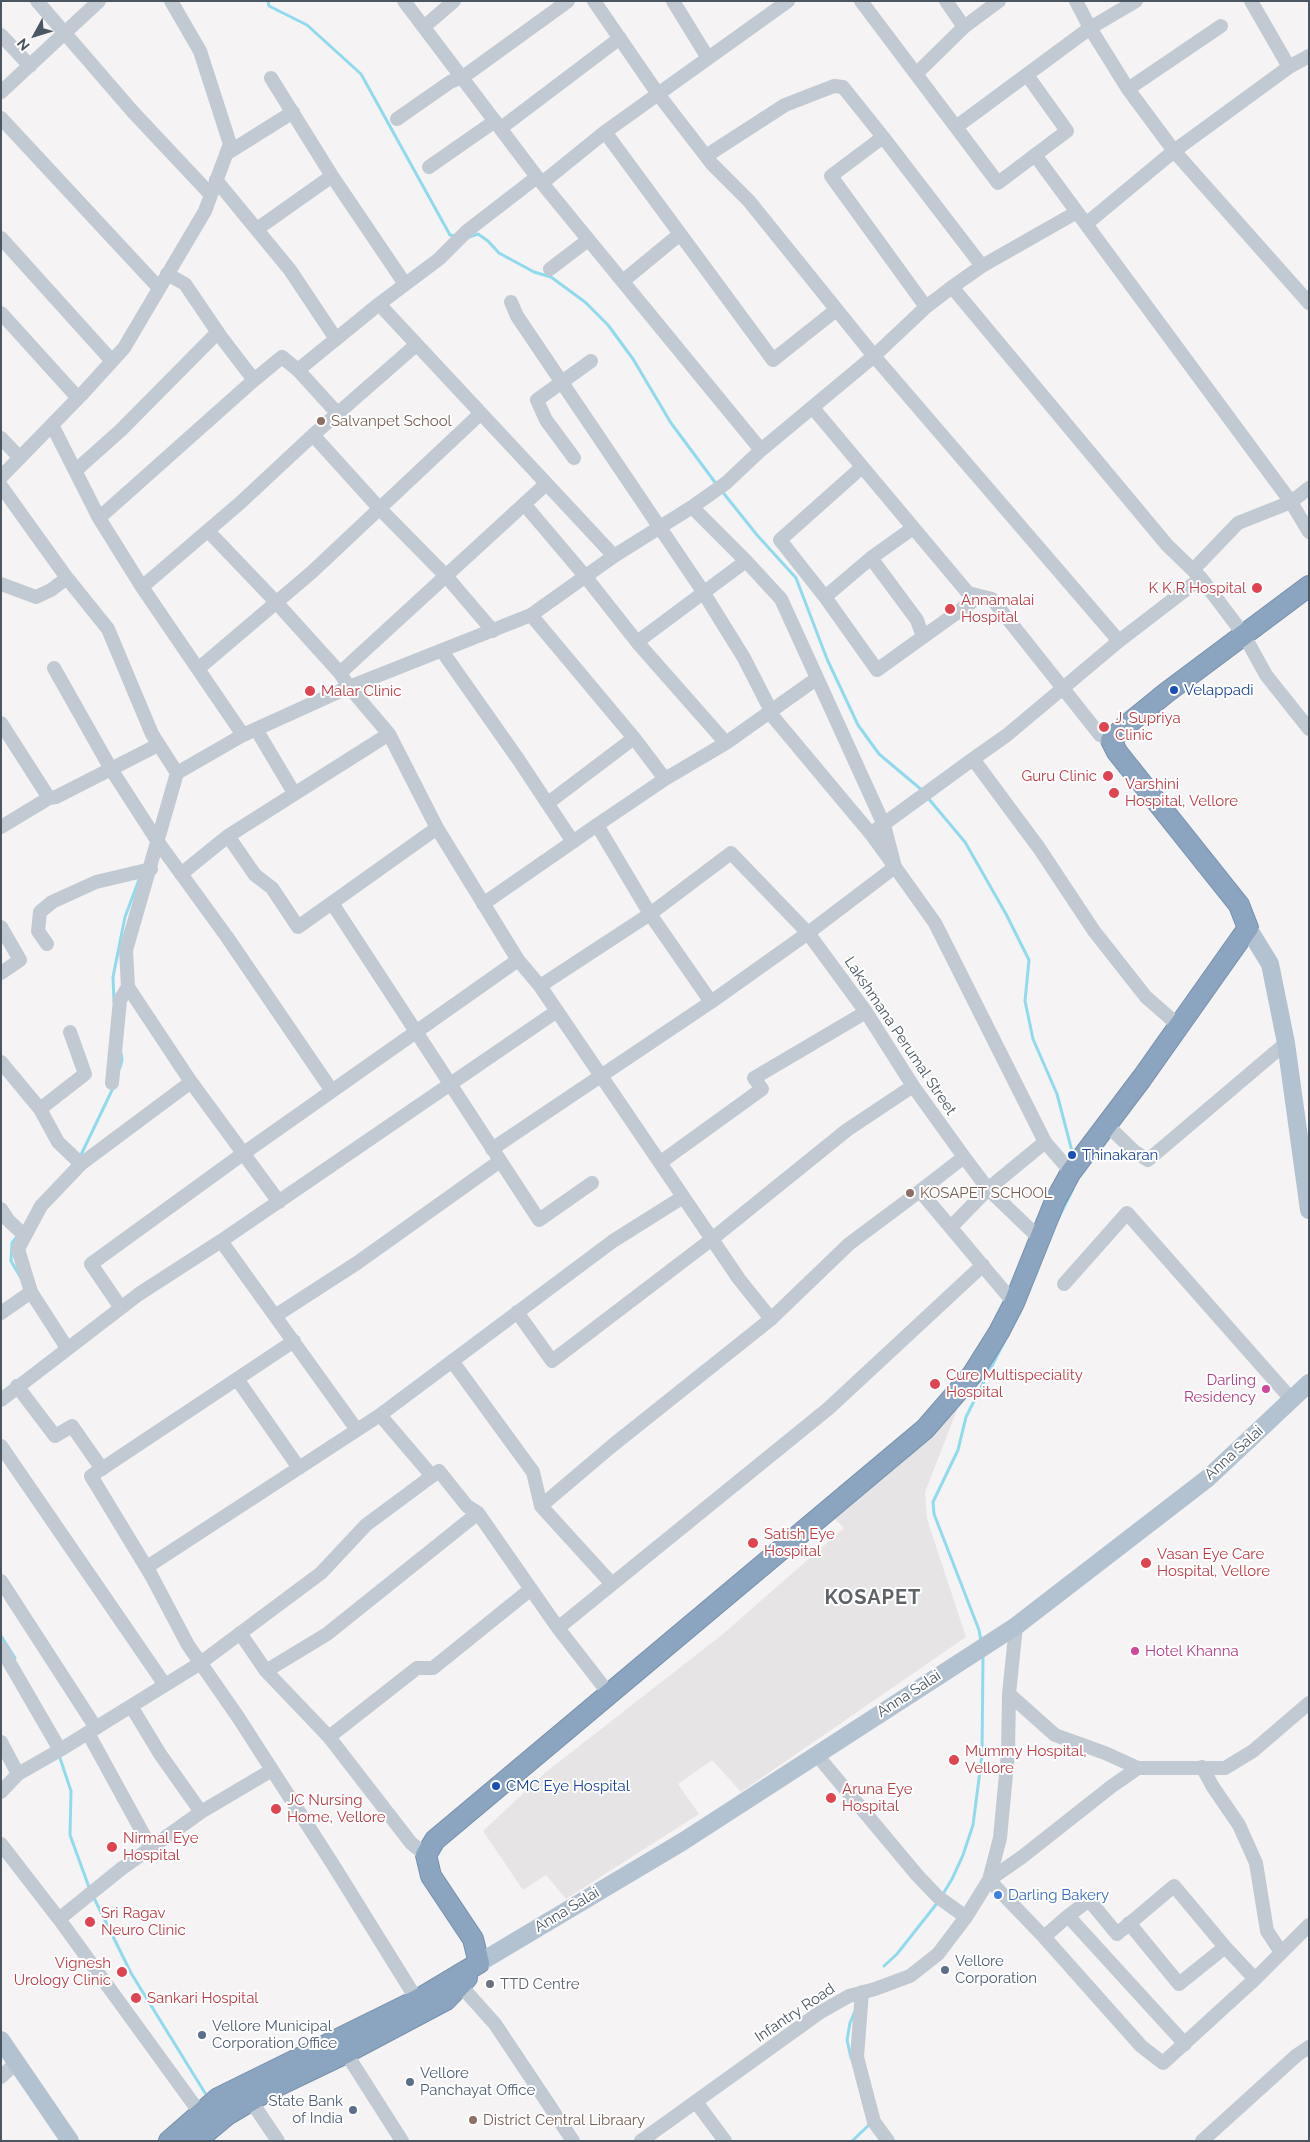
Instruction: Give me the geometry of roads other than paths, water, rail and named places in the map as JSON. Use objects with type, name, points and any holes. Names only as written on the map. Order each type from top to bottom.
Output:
[{"type":"highway","points":[[479,1963],[473,1939],[431,1876],[426,1855],[435,1840],[925,1429],[972,1375],[999,1332],[1014,1303],[1055,1201],[1071,1172],[1142,1078],[1248,928],[1239,905],[1117,752],[1112,740],[1123,728],[1166,693],[1309,586]]},
{"type":"highway","name":"Anna Salai","points":[[196,2141],[227,2116],[251,2100],[446,2000],[461,1986],[479,1963]]},
{"type":"highway","name":"Anna Salai","points":[[169,2141],[218,2098],[417,2000],[479,1963]]},
{"type":"main road","points":[[1248,928],[1270,964],[1286,1043],[1309,1210]]},
{"type":"main road","name":"Anna Salai","points":[[479,1963],[682,1842],[1016,1626],[1208,1478],[1309,1383]]},
{"type":"main road","points":[[1,2040],[70,2141]]},
{"type":"street","points":[[36,1],[133,112],[211,195]]},
{"type":"street","points":[[1,92],[99,1]]},
{"type":"street","points":[[1,477],[124,348],[204,211],[230,144],[200,51],[171,1]]},
{"type":"street","points":[[404,1],[425,26],[540,180],[761,450]]},
{"type":"street","points":[[425,26],[454,1]]},
{"type":"street","points":[[397,119],[450,82],[463,78],[568,1]]},
{"type":"street","points":[[594,1],[658,94],[706,156],[748,201],[874,356],[1119,641]]},
{"type":"street","points":[[673,1],[708,58]]},
{"type":"street","points":[[298,370],[378,304],[439,259],[449,247],[468,231],[788,1]]},
{"type":"street","points":[[861,1],[998,183],[1067,131],[1027,75]]},
{"type":"street","points":[[946,1],[964,27]]},
{"type":"street","points":[[916,74],[964,27],[999,1]]},
{"type":"street","points":[[1076,1],[1090,28],[1128,90],[1174,151],[1309,303]]},
{"type":"street","points":[[956,127],[1090,28],[1136,1]]},
{"type":"street","points":[[1251,1],[1289,67]]},
{"type":"street","points":[[1128,90],[1221,26]]},
{"type":"street","points":[[1,35],[30,66]]},
{"type":"street","points":[[429,167],[498,124],[620,38]]},
{"type":"street","points":[[1086,224],[1174,151],[1289,67],[1309,56]]},
{"type":"street","points":[[271,78],[332,176],[405,284]]},
{"type":"street","points":[[706,156],[785,105],[834,86],[843,87],[982,266]]},
{"type":"street","points":[[226,154],[292,112]]},
{"type":"street","points":[[1,118],[159,288]]},
{"type":"street","points":[[605,132],[773,360],[836,310]]},
{"type":"street","points":[[883,137],[831,176],[926,307]]},
{"type":"street","points":[[1035,155],[1291,502],[1309,532]]},
{"type":"street","points":[[257,229],[332,176]]},
{"type":"street","points":[[216,180],[290,270],[336,339]]},
{"type":"street","points":[[279,1202],[191,1082],[128,987],[126,950],[151,869],[177,773],[250,732],[349,687],[531,616],[614,556],[692,507],[726,483],[761,450],[874,356],[926,307],[952,287],[982,266],[1077,212]]},
{"type":"street","points":[[623,281],[680,234]]},
{"type":"street","points":[[1,238],[112,361]]},
{"type":"street","points":[[550,269],[588,240]]},
{"type":"street","points":[[167,274],[185,284],[254,380]]},
{"type":"street","points":[[952,287],[1167,545],[1197,574],[1244,635],[1266,675],[1309,730]]},
{"type":"street","points":[[511,302],[517,316],[563,382],[744,658],[769,707],[769,712],[871,834],[935,923],[1045,1142],[1071,1172]]},
{"type":"street","points":[[378,304],[614,556]]},
{"type":"street","points":[[1,313],[78,398]]},
{"type":"street","points":[[75,471],[121,430],[218,332]]},
{"type":"street","points":[[142,587],[208,531],[416,345]]},
{"type":"street","points":[[99,518],[282,357],[298,370],[338,414]]},
{"type":"street","points":[[574,458],[546,420],[537,400],[592,361]]},
{"type":"street","points":[[812,408],[968,593],[992,598],[1100,735],[1112,740]]},
{"type":"street","points":[[198,669],[275,601],[312,572],[480,414]]},
{"type":"street","points":[[52,425],[99,518],[142,587],[198,669],[250,732],[294,793]]},
{"type":"street","points":[[312,436],[446,576],[493,631]]},
{"type":"street","points":[[1,438],[20,458]]},
{"type":"street","points":[[862,467],[780,540],[825,597],[877,670],[980,596]]},
{"type":"street","points":[[340,673],[546,484]]},
{"type":"street","points":[[1,486],[67,578],[108,629],[152,734],[177,773]]},
{"type":"street","points":[[871,834],[1007,735],[1119,641],[1197,574],[1238,523],[1291,502],[1309,488]]},
{"type":"street","points":[[524,504],[585,576],[637,642],[726,742]]},
{"type":"street","points":[[692,507],[746,561],[780,599],[884,824],[895,868]]},
{"type":"street","points":[[825,597],[871,558],[913,528]]},
{"type":"street","points":[[208,531],[340,673],[349,687],[389,734],[437,828],[518,960],[540,986],[661,1162],[738,1279],[771,1319]]},
{"type":"street","points":[[871,558],[917,620],[923,637]]},
{"type":"street","points":[[637,642],[746,561]]},
{"type":"street","points":[[1,584],[36,597],[51,590],[67,578]]},
{"type":"street","points":[[531,616],[634,738],[665,779]]},
{"type":"street","points":[[442,651],[548,802],[573,842]]},
{"type":"street","points":[[54,668],[111,770],[158,842],[332,1091]]},
{"type":"street","points":[[483,904],[665,779],[726,742],[816,679]]},
{"type":"street","points":[[1,723],[49,798]]},
{"type":"street","points":[[181,874],[228,836],[389,734]]},
{"type":"street","points":[[548,802],[634,738]]},
{"type":"street","points":[[1,827],[49,798],[56,797],[158,745]]},
{"type":"street","points":[[973,759],[1039,848],[1094,931],[1146,997],[1178,1025]]},
{"type":"street","points":[[598,825],[650,914],[711,1002]]},
{"type":"street","points":[[228,836],[255,875],[272,888],[298,926],[437,828]]},
{"type":"street","name":"Lakshmana Perumal Street","points":[[650,914],[730,853],[808,933],[866,1012],[913,1086],[964,1158],[988,1189],[1040,1239]]},
{"type":"street","points":[[492,1149],[711,1002],[895,868]]},
{"type":"street","points":[[47,944],[38,931],[40,912],[52,902],[96,882],[151,869]]},
{"type":"street","points":[[332,903],[539,1220],[592,1183]]},
{"type":"street","points":[[540,986],[650,914]]},
{"type":"street","points":[[1,927],[20,960],[1,974]]},
{"type":"street","points":[[121,1308],[91,1264],[244,1153],[518,960]]},
{"type":"street","points":[[112,1083],[120,1000],[128,987]]},
{"type":"street","points":[[1,1400],[121,1308],[557,1011]]},
{"type":"street","points":[[661,1162],[762,1090],[754,1078],[866,1012]]},
{"type":"street","points":[[40,1109],[85,1074],[70,1032]]},
{"type":"street","points":[[1107,1125],[1135,1152],[1148,1160],[1286,1043]]},
{"type":"street","points":[[1,1062],[40,1109],[58,1142],[81,1164]]},
{"type":"street","points":[[68,1348],[31,1292],[18,1249],[41,1206],[81,1164],[191,1082]]},
{"type":"street","points":[[517,1312],[552,1361],[712,1239],[847,1130],[913,1086]]},
{"type":"street","points":[[951,1227],[988,1189],[1045,1142]]},
{"type":"street","points":[[541,1506],[771,1319],[849,1244],[964,1158]]},
{"type":"street","points":[[275,1316],[357,1263],[500,1161]]},
{"type":"street","points":[[920,1191],[1014,1303]]},
{"type":"street","points":[[146,1567],[380,1415],[613,1241],[683,1197]]},
{"type":"street","points":[[1,1209],[8,1220],[25,1236]]},
{"type":"street","points":[[1064,1284],[1127,1213],[1292,1400]]},
{"type":"street","points":[[221,1241],[357,1430]]},
{"type":"street","points":[[558,1628],[829,1408],[983,1264]]},
{"type":"street","points":[[1,1314],[31,1292]]},
{"type":"street","points":[[294,1342],[91,1476],[146,1567],[200,1664],[238,1717],[417,2000]]},
{"type":"street","points":[[452,1361],[534,1472],[541,1506],[612,1584]]},
{"type":"street","points":[[237,1379],[299,1468]]},
{"type":"street","points":[[17,1386],[55,1436],[72,1426],[102,1469]]},
{"type":"street","points":[[380,1415],[432,1476]]},
{"type":"street","points":[[1,1446],[164,1686]]},
{"type":"street","points":[[1,1792],[18,1774],[200,1664],[321,1573],[366,1526],[439,1471],[467,1506],[478,1513],[558,1628],[610,1695]]},
{"type":"street","points":[[266,1671],[327,1634],[478,1513]]},
{"type":"street","points":[[1,1580],[92,1731],[150,1848]]},
{"type":"street","points":[[329,1737],[417,1668],[433,1668],[531,1589]]},
{"type":"street","name":"Infantry Road","points":[[643,2140],[819,2013],[849,1996],[910,1976],[938,1954],[966,1918],[989,1880],[1000,1838],[1008,1753],[1009,1694],[1016,1626]]},
{"type":"street","points":[[240,1633],[266,1671],[329,1737],[411,1843],[426,1855]]},
{"type":"street","points":[[1,1648],[60,1750]]},
{"type":"street","points":[[1009,1694],[1055,1735],[1106,1753],[1138,1768],[1225,1768],[1252,1751],[1309,1703]]},
{"type":"street","points":[[132,1706],[160,1754],[201,1812]]},
{"type":"street","points":[[1,1742],[18,1774]]},
{"type":"street","points":[[816,1754],[917,1875],[938,1897],[966,1918]]},
{"type":"street","points":[[1202,1767],[1212,1787],[1239,1825],[1256,1863],[1267,1931],[1281,1952]]},
{"type":"street","points":[[1138,1768],[989,1880],[1044,1937],[1141,2046],[1163,2063],[1255,1979],[1309,1925]]},
{"type":"street","points":[[59,1919],[150,1848],[201,1812],[272,1770]]},
{"type":"street","points":[[1,1844],[130,2014],[200,2113]]},
{"type":"street","points":[[1044,1937],[1089,1900],[1117,1934],[1174,1886],[1224,1947],[1255,1979]]},
{"type":"street","points":[[1068,1916],[1185,2044]]},
{"type":"street","points":[[1129,1923],[1179,1984],[1224,1947]]},
{"type":"street","points":[[461,1986],[495,2024],[573,2141]]},
{"type":"street","points":[[862,1992],[857,2057],[874,2122],[888,2141]]},
{"type":"street","points":[[1202,2141],[1297,2055],[1309,2047]]},
{"type":"street","points":[[346,2052],[402,2141]]},
{"type":"street","points":[[1,2077],[17,2062]]},
{"type":"street","points":[[251,2100],[278,2141]]},
{"type":"street","points":[[696,2102],[725,2141]]},
{"type":"waterway","points":[[268,1],[269,6],[307,25],[361,74],[450,235],[455,236]]},
{"type":"waterway","points":[[469,237],[478,234],[488,241],[499,253],[534,272],[551,277],[585,302],[608,325],[633,359],[671,423],[717,485]]},
{"type":"waterway","points":[[721,490],[757,535],[796,578],[827,659],[858,725],[879,754],[923,791]]},
{"type":"waterway","points":[[928,798],[965,842],[1006,914],[1029,960],[1025,1001],[1033,1039],[1057,1094],[1073,1155]]},
{"type":"waterway","points":[[114,1002],[113,977],[125,917],[140,877]]},
{"type":"waterway","points":[[120,1068],[121,1053]]},
{"type":"waterway","points":[[80,1157],[114,1086]]},
{"type":"waterway","points":[[1057,1221],[1073,1189]]},
{"type":"waterway","points":[[19,1234],[12,1243],[11,1261],[21,1278]]},
{"type":"waterway","points":[[981,1641],[979,1630],[934,1514],[933,1502],[958,1450],[966,1417],[1004,1342]]},
{"type":"waterway","points":[[1,1636],[15,1658]]},
{"type":"waterway","points":[[943,1894],[963,1855],[973,1825],[982,1755],[983,1655]]},
{"type":"waterway","points":[[59,1755],[71,1791],[70,1835],[90,1890]]},
{"type":"waterway","points":[[93,1896],[131,1973],[205,2093]]},
{"type":"waterway","points":[[884,1966],[897,1954],[938,1902]]},
{"type":"waterway","points":[[851,2058],[847,2040],[850,2023],[855,2011]]},
{"type":"waterway","points":[[852,2141],[870,2124]]},
{"type":"place","name":"Salvanpet School","points":[[321,421]]},
{"type":"place","name":"K K R Hospital","points":[[1257,588]]},
{"type":"place","name":"Annamalai Hospital","points":[[950,609]]},
{"type":"place","name":"Velappadi","points":[[1174,690]]},
{"type":"place","name":"Malar Clinic","points":[[310,691]]},
{"type":"place","name":"J. Supriya Clinic","points":[[1104,727]]},
{"type":"place","name":"Guru Clinic","points":[[1108,776]]},
{"type":"place","name":"Varshini Hospital, Vellore","points":[[1114,793]]},
{"type":"place","name":"Thinakaran","points":[[1072,1155]]},
{"type":"place","name":"KOSAPET SCHOOL","points":[[910,1193]]},
{"type":"place","name":"Cure Multispeciality Hospital","points":[[935,1384]]},
{"type":"place","name":"Darling Residency","points":[[1266,1389]]},
{"type":"place","name":"Satish Eye Hospital","points":[[753,1543]]},
{"type":"place","name":"Vasan Eye Care Hospital, Vellore","points":[[1146,1563]]},
{"type":"place","name":"Hotel Khanna","points":[[1135,1651]]},
{"type":"place","name":"Mummy Hospital, Vellore","points":[[954,1760]]},
{"type":"place","name":"CMC Eye Hospital","points":[[496,1786]]},
{"type":"place","name":"Aruna Eye Hospital","points":[[831,1798]]},
{"type":"place","name":"JC Nursing Home, Vellore","points":[[276,1809]]},
{"type":"place","name":"Nirmal Eye Hospital","points":[[112,1847]]},
{"type":"place","name":"Darling Bakery","points":[[998,1895]]},
{"type":"place","name":"Sri Ragav Neuro Clinic","points":[[90,1922]]},
{"type":"place","name":"Vellore Corporation","points":[[945,1970]]},
{"type":"place","name":"Vignesh Urology Clinic","points":[[122,1972]]},
{"type":"place","name":"TTD Centre","points":[[490,1984]]},
{"type":"place","name":"Sankari Hospital","points":[[136,1998]]},
{"type":"place","name":"Vellore Municipal Corporation Office","points":[[202,2035]]},
{"type":"place","name":"Vellore Panchayat Office","points":[[410,2082]]},
{"type":"place","name":"State Bank of India","points":[[353,2110]]},
{"type":"place","name":"District Central Libraary","points":[[473,2120]]},
{"type":"district","name":"KOSAPET","points":[[873,1598]]}]
